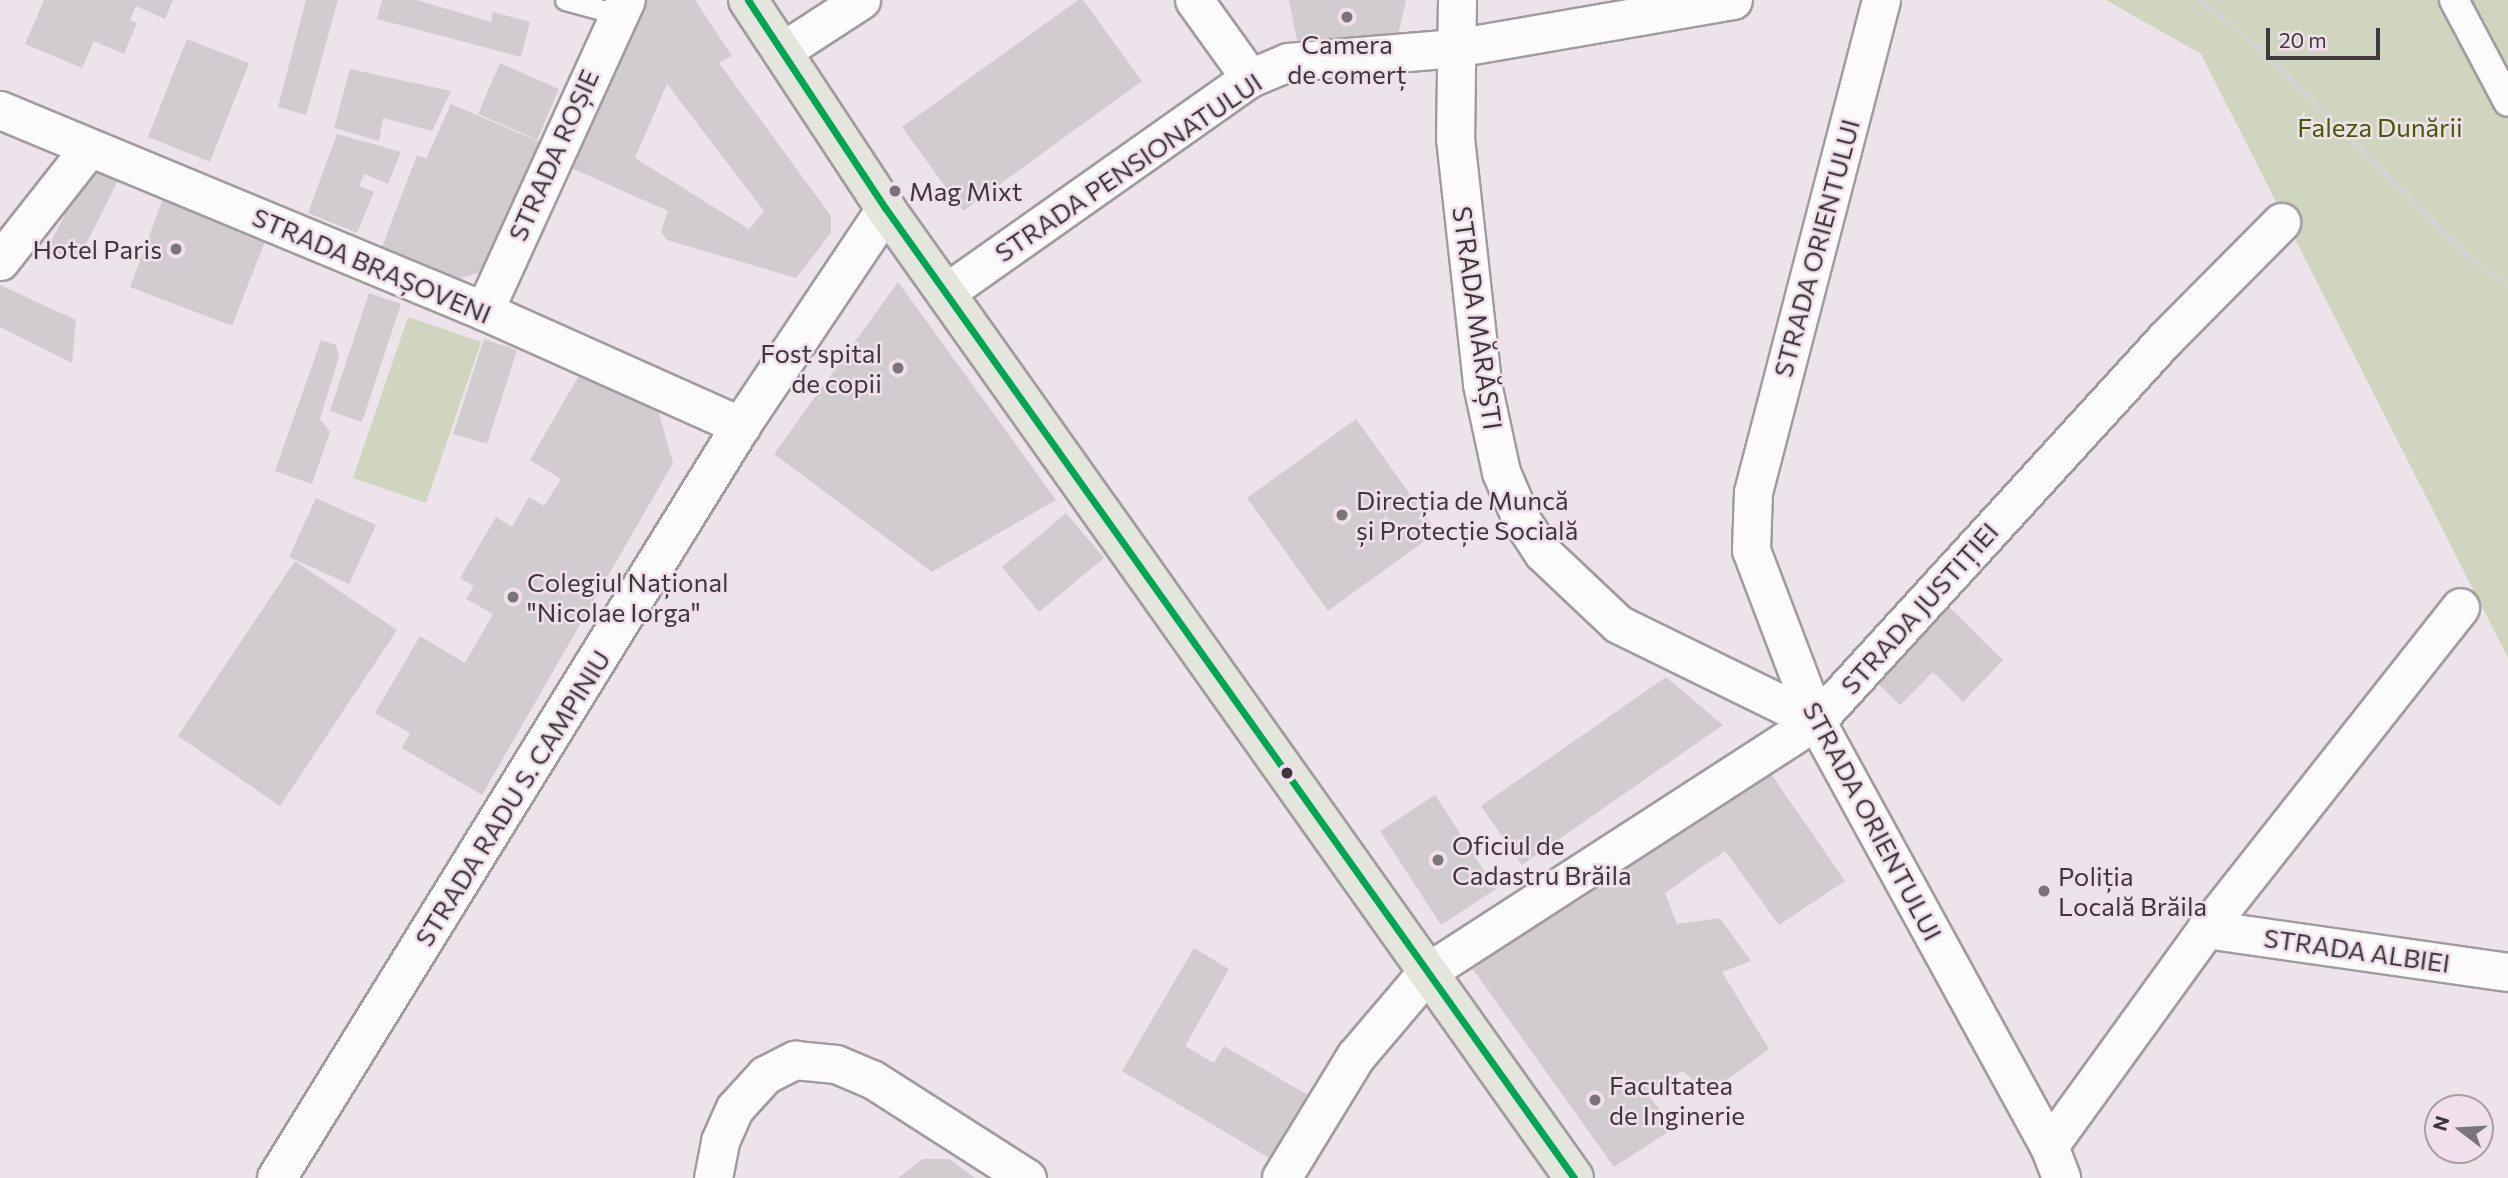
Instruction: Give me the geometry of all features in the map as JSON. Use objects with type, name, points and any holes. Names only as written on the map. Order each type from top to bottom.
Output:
[{"type":"main road","points":[[748,0],[784,50],[886,209],[1574,1178]]},
{"type":"street","points":[[784,50],[862,0]]},
{"type":"street","points":[[1194,0],[1251,78]]},
{"type":"street","name":"STRADA MĂRĂȘTI","points":[[1457,0],[1455,138],[1482,384],[1501,472],[1522,521],[1543,553],[1618,624],[1816,721]]},
{"type":"street","name":"STRADA PENSIONATULUI","points":[[945,293],[1251,78],[1288,62],[1455,48],[1733,0]]},
{"type":"street","name":"STRADA ORIENTULUI","points":[[1881,0],[1748,523],[1751,550],[1816,721],[2055,1162]]},
{"type":"street","points":[[2454,0],[2508,102]]},
{"type":"street","name":"STRADA ROȘIE","points":[[484,311],[621,7]]},
{"type":"street","name":"STRADA BRAȘOVENI","points":[[0,110],[484,311],[741,426]]},
{"type":"street","points":[[0,261],[89,148]]},
{"type":"street","name":"STRADA RADU S. CAMPINIU","points":[[277,1178],[741,426],[886,209]]},
{"type":"street","name":"STRADA JUSTIȚIEI","points":[[1429,971],[1816,721],[2165,339],[2281,222]]},
{"type":"street","points":[[2055,1162],[2206,929],[2460,607]]},
{"type":"street","name":"STRADA ALBIEI","points":[[2206,929],[2508,972]]},
{"type":"street","points":[[1282,1178],[1356,1057],[1429,971]]},
{"type":"street","points":[[713,1178],[720,1141],[735,1108],[765,1075],[795,1060],[836,1064],[872,1079],[1027,1178]]},
{"type":"lane","points":[[565,0],[621,7]]},
{"type":"path","points":[[2199,0],[2257,45],[2464,252],[2508,284]]},
{"type":"green space","name":"Faleza Dunării","points":[[2106,0],[2508,0],[2508,658],[2201,54]]},
{"type":"green space","points":[[408,317],[481,342],[426,503],[353,478]]},
{"type":"building","points":[[44,0],[173,0],[165,19],[136,6],[130,20],[137,23],[124,54],[94,41],[82,68],[25,44]]},
{"type":"building","points":[[306,0],[338,0],[306,115],[278,107]]},
{"type":"building","points":[[382,0],[417,0],[491,22],[493,12],[530,22],[521,57],[377,19]]},
{"type":"building","points":[[642,0],[695,0],[732,56],[719,63],[831,216],[831,233],[796,278],[667,240],[661,232],[668,211],[569,167]],"holes":[[[667,84],[764,211],[749,229],[635,158]]]},
{"type":"building","points":[[1078,0],[1083,0],[1142,81],[963,211],[902,127]]},
{"type":"building","name":"Camera de comerț","points":[[1289,0],[1406,0],[1398,35],[1298,46]]},
{"type":"building","points":[[187,39],[249,63],[210,162],[148,137]]},
{"type":"building","points":[[500,63],[559,89],[537,140],[478,114]]},
{"type":"building","points":[[350,69],[451,91],[432,131],[383,118],[379,141],[334,128]]},
{"type":"building","points":[[451,104],[542,143],[486,270],[458,279],[382,247],[417,155],[426,159]]},
{"type":"building","points":[[337,134],[401,152],[388,184],[364,174],[359,186],[374,192],[357,233],[308,213]]},
{"type":"building","points":[[89,166],[118,181],[77,262],[48,248]]},
{"type":"building","points":[[164,196],[267,236],[232,326],[130,287]]},
{"type":"building","name":"Fost spital de copii","points":[[898,282],[1056,500],[932,572],[774,454]]},
{"type":"building","points":[[0,285],[76,320],[72,363],[0,327]]},
{"type":"building","points":[[369,293],[401,304],[362,422],[330,411]]},
{"type":"building","points":[[484,339],[517,350],[487,444],[453,434]]},
{"type":"building","points":[[321,340],[336,345],[339,356],[320,419],[330,432],[312,484],[275,471]]},
{"type":"building","name":"Colegiul Național \"Nicolae Iorga\"","points":[[585,365],[657,407],[673,463],[482,795],[402,748],[410,733],[375,713],[420,636],[465,663],[493,614],[466,599],[474,586],[460,578],[496,517],[512,527],[529,497],[544,506],[561,479],[530,460]]},
{"type":"building","name":"Direcția de Muncă și Protecție Socială","points":[[1356,419],[1437,532],[1328,611],[1247,498]]},
{"type":"building","points":[[316,498],[376,525],[349,584],[289,557]]},
{"type":"building","points":[[1066,513],[1104,558],[1039,612],[1002,567]]},
{"type":"building","points":[[295,561],[397,630],[280,806],[178,736]]},
{"type":"building","points":[[1943,601],[2003,660],[1963,702],[1933,672],[1900,705],[1870,676]]},
{"type":"building","points":[[1666,677],[1723,725],[1522,865],[1481,806]]},
{"type":"building","points":[[1767,768],[1845,881],[1779,925],[1725,851],[1665,893],[1677,924],[1720,918],[1751,961],[1722,972],[1769,1049],[1708,1094],[1683,1071],[1647,1093],[1674,1128],[1614,1167],[1467,961]]},
{"type":"building","name":"Oficiul de Cadastru Brăila","points":[[1435,795],[1496,889],[1441,925],[1380,831]]},
{"type":"building","points":[[1194,948],[1229,969],[1185,1046],[1214,1063],[1224,1046],[1313,1098],[1276,1162],[1122,1071]]},
{"type":"building","points":[[923,1159],[949,1159],[975,1178],[898,1178]]},
{"type":"transit line","points":[[748,0],[886,209],[1574,1178]]},
{"type":"place","name":"Camera de comerț","points":[[1347,17]]},
{"type":"place","name":"Mag Mixt","points":[[895,191]]},
{"type":"place","name":"Hotel Paris","points":[[176,249]]},
{"type":"place","name":"Fost spital de copii","points":[[898,368]]},
{"type":"place","name":"Direcția de Muncă și Protecție Socială","points":[[1342,515]]},
{"type":"place","name":"Colegiul Național \"Nicolae Iorga\"","points":[[513,597]]},
{"type":"place","name":"Oficiul de Cadastru Brăila","points":[[1438,860]]},
{"type":"place","name":"Poliția Locală Brăila","points":[[2044,891]]},
{"type":"place","name":"Facultatea de Inginerie","points":[[1595,1100]]}]
